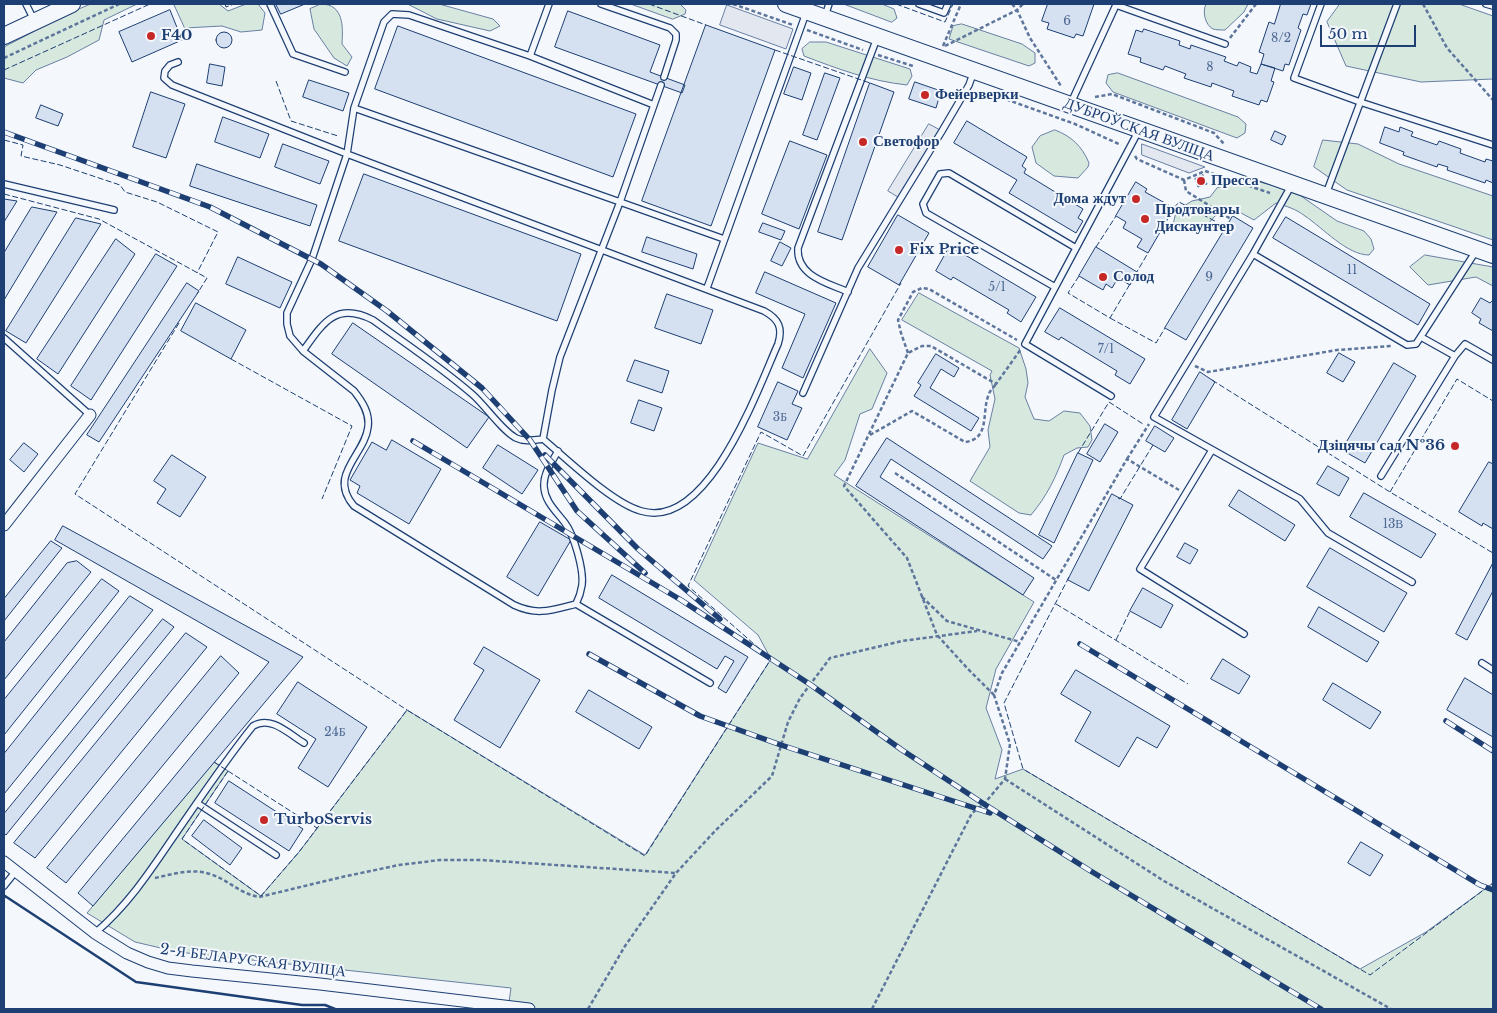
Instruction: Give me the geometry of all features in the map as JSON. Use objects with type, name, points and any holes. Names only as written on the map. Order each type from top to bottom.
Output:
[{"type":"main road","points":[[4,36],[72,4]]},
{"type":"main road","name":"ДУБРОЎСКАЯ ВУЛІЦА","points":[[786,4],[807,11],[827,11],[877,37],[971,78],[1070,105],[1139,130],[1288,191],[1325,196],[1493,255]]},
{"type":"street","points":[[4,525],[90,415]]},
{"type":"street","name":"2-Я БЕЛАРУСКАЯ ВУЛІЦА","points":[[4,862],[95,934],[127,953],[168,968],[529,1009]]},
{"type":"lane","points":[[26,4],[34,21]]},
{"type":"lane","points":[[270,4],[293,54],[345,72]]},
{"type":"lane","points":[[530,56],[549,4]]},
{"type":"lane","points":[[601,4],[670,28],[676,34],[676,40],[664,77]]},
{"type":"lane","points":[[920,4],[944,13],[948,4]]},
{"type":"lane","points":[[1070,105],[1115,4],[1226,44]]},
{"type":"lane","points":[[1321,4],[1294,78],[1360,102],[1493,145]]},
{"type":"lane","points":[[1325,196],[1397,4]]},
{"type":"lane","points":[[1486,4],[1493,6]]},
{"type":"lane","points":[[707,288],[807,11]]},
{"type":"lane","points":[[654,105],[530,56],[409,15],[392,14],[384,22],[354,108],[347,154],[312,259],[288,313],[287,324],[290,336],[303,351],[354,391],[360,398],[367,414],[368,428],[366,435],[345,479],[346,494],[354,506],[524,610],[546,611],[576,604],[710,683]]},
{"type":"lane","points":[[848,292],[811,275],[804,270],[797,256],[798,248],[877,37]]},
{"type":"lane","points":[[178,62],[167,67],[165,70],[164,78],[172,85],[347,154],[707,288],[771,314],[781,328],[781,336],[738,433],[716,470],[701,488],[676,508],[652,513],[640,511],[616,498],[543,439],[523,440],[515,438],[460,384],[373,320],[362,314],[349,312],[336,315],[325,322],[303,351]]},
{"type":"lane","points":[[803,393],[858,268],[971,78]]},
{"type":"lane","points":[[543,439],[555,374],[620,202],[661,85]]},
{"type":"lane","points":[[354,108],[724,239]]},
{"type":"lane","points":[[1112,396],[1025,344],[1139,130]]},
{"type":"lane","points":[[1055,287],[926,213],[923,204],[940,174],[948,173],[1076,248]]},
{"type":"lane","points":[[4,184],[114,210]]},
{"type":"lane","points":[[1288,191],[1253,254],[1154,417],[1300,499],[1328,533],[1412,582]]},
{"type":"lane","points":[[1253,254],[1407,345],[1416,344],[1478,250]]},
{"type":"lane","points":[[1421,336],[1455,356]]},
{"type":"lane","points":[[4,338],[90,415]]},
{"type":"lane","points":[[1382,476],[1455,356],[1465,344],[1493,360]]},
{"type":"lane","points":[[1212,450],[1140,569],[1244,634]]},
{"type":"lane","points":[[558,451],[548,468],[544,487],[551,507],[569,528],[580,564],[582,584],[576,604]]},
{"type":"lane","points":[[1482,663],[1493,670]]},
{"type":"lane","points":[[95,934],[121,910],[144,880],[221,767],[253,726],[259,723],[271,723],[304,744]]},
{"type":"lane","points":[[197,803],[276,855]]},
{"type":"lane","points":[[4,886],[16,872]]},
{"type":"path","points":[[4,58],[119,4]]},
{"type":"path","points":[[733,4],[914,66]]},
{"type":"path","points":[[961,4],[942,48],[1017,10],[1023,4]]},
{"type":"path","points":[[1012,4],[1017,10],[1030,38],[1064,90]]},
{"type":"path","points":[[1226,44],[1256,4]]},
{"type":"path","points":[[1423,4],[1447,48],[1493,100]]},
{"type":"path","points":[[971,78],[1129,148],[1137,160],[1184,180],[1205,171],[1288,191]]},
{"type":"path","points":[[1184,180],[1186,191],[1231,219]]},
{"type":"path","points":[[869,436],[912,411],[965,442],[972,441],[982,433],[989,394],[1025,344],[929,289],[922,288],[913,292],[898,320],[908,352]]},
{"type":"path","points":[[1187,362],[1208,372],[1337,350],[1407,345]]},
{"type":"path","points":[[872,1009],[972,813],[984,804],[1005,779],[1010,744],[994,695],[938,635],[907,558],[844,486],[908,352],[922,346],[931,346],[996,384]]},
{"type":"path","points":[[994,695],[1002,673],[1127,459],[1154,417]]},
{"type":"path","points":[[1127,459],[1185,494]]},
{"type":"path","points":[[895,473],[1056,580]]},
{"type":"path","points":[[922,596],[947,621],[1020,642]]},
{"type":"path","points":[[588,1009],[625,946],[676,874],[716,830],[772,776],[788,722],[800,698],[830,658],[938,635],[977,630]]},
{"type":"path","points":[[1005,779],[1164,881],[1391,1009]]},
{"type":"path","points":[[144,880],[183,872],[198,872],[210,874],[238,891],[260,897],[361,873],[440,860],[481,860],[676,874]]},
{"type":"shaded area","points":[[91,4],[137,4],[104,20],[99,40],[67,57],[36,70],[23,83],[4,78],[4,47],[67,14]]},
{"type":"shaded area","points":[[174,4],[219,4],[228,11],[246,4],[258,4],[265,13],[262,30],[241,32],[222,26],[185,28]]},
{"type":"shaded area","points":[[321,4],[329,5],[338,12],[342,24],[342,44],[352,57],[347,66],[334,58],[314,29],[310,9]]},
{"type":"shaded area","points":[[408,4],[439,4],[493,19],[500,26],[490,31],[437,19]]},
{"type":"shaded area","points":[[631,4],[680,4],[686,10],[685,14],[673,19]]},
{"type":"shaded area","points":[[844,4],[882,4],[894,9],[897,18],[892,22]]},
{"type":"shaded area","points":[[1206,4],[1248,4],[1244,12],[1225,30],[1217,30],[1210,27],[1206,21],[1204,14]]},
{"type":"shaded area","points":[[1340,4],[1459,4],[1493,16],[1493,79],[1421,82],[1346,66],[1327,22]]},
{"type":"shaded area","points":[[727,5],[793,29],[786,49],[720,25]]},
{"type":"shaded area","points":[[962,24],[1022,44],[1035,53],[1035,63],[1029,66],[949,39],[953,26]]},
{"type":"shaded area","points":[[810,42],[826,42],[910,69],[912,76],[907,85],[880,81],[842,70],[804,56],[802,49]]},
{"type":"shaded area","points":[[1118,73],[1238,117],[1246,124],[1245,133],[1237,138],[1113,92],[1106,83],[1108,75]]},
{"type":"shaded area","points":[[929,124],[942,131],[901,199],[888,191]]},
{"type":"shaded area","points":[[1055,130],[1075,142],[1089,163],[1088,167],[1078,178],[1054,176],[1036,163],[1032,147],[1040,136]]},
{"type":"shaded area","points":[[1323,140],[1358,144],[1399,164],[1493,196],[1493,240],[1347,190],[1314,167]]},
{"type":"shaded area","points":[[1142,144],[1205,167],[1189,173],[1142,155]]},
{"type":"shaded area","points":[[1248,179],[1301,196],[1337,221],[1364,231],[1371,239],[1374,249],[1369,255],[1352,251],[1302,214],[1276,203],[1254,220],[1230,207],[1215,216],[1208,224],[1192,232],[1177,230],[1173,225],[1179,209],[1192,201],[1210,197],[1217,188]]},
{"type":"shaded area","points":[[1425,255],[1493,267],[1493,286],[1476,277],[1428,285],[1410,267]]},
{"type":"shaded area","points":[[919,293],[1019,348],[1026,369],[1028,383],[1025,397],[1034,419],[1049,421],[1064,411],[1080,413],[1090,426],[1092,440],[1088,447],[1077,448],[1064,455],[1042,501],[1031,515],[1019,513],[970,481],[990,447],[988,430],[995,399],[990,375],[992,371],[902,320]]},
{"type":"shaded area","points":[[870,349],[887,373],[872,409],[860,414],[845,460],[834,475],[1034,602],[996,669],[986,708],[1002,750],[995,779],[1023,769],[1360,969],[1426,932],[1493,883],[1493,1009],[508,1009],[511,988],[178,952],[135,942],[87,913],[214,762],[228,771],[182,839],[261,896],[299,852],[407,710],[645,855],[771,659],[758,635],[694,580],[758,443],[807,459]]},
{"type":"building","points":[[276,4],[305,4],[281,14]]},
{"type":"building","points":[[1048,4],[1094,4],[1083,36],[1076,34],[1074,38],[1047,29],[1049,23],[1042,21]]},
{"type":"building","points":[[1281,4],[1311,4],[1307,15],[1303,14],[1298,28],[1301,30],[1289,65],[1285,64],[1283,71],[1261,64],[1264,54],[1259,52],[1269,22],[1274,24]]},
{"type":"building","name":"F40","points":[[170,10],[182,40],[132,62],[119,32]]},
{"type":"building","points":[[568,11],[660,45],[650,72],[685,85],[682,93],[555,47]]},
{"type":"building","points":[[706,25],[775,50],[711,226],[642,201]]},
{"type":"building","points":[[398,26],[636,114],[613,177],[375,89]]},
{"type":"building","points":[[1144,29],[1180,41],[1179,45],[1190,49],[1191,45],[1226,57],[1224,61],[1237,66],[1239,62],[1251,67],[1250,72],[1257,74],[1261,64],[1275,68],[1271,81],[1274,82],[1267,102],[1261,100],[1259,105],[1232,96],[1234,91],[1212,83],[1211,87],[1184,78],[1186,74],[1165,66],[1163,70],[1140,62],[1141,58],[1128,54],[1136,30],[1142,32]]},
{"type":"building","points":[[221,32],[227,32],[232,37],[230,46],[221,48],[216,43],[216,37]]},
{"type":"building","points":[[210,64],[225,67],[222,86],[207,83]]},
{"type":"building","points":[[794,67],[811,73],[802,100],[784,94]]},
{"type":"building","points":[[825,73],[840,78],[817,140],[803,135]]},
{"type":"building","points":[[309,80],[349,93],[343,111],[303,97]]},
{"type":"building","name":"Фейерверки","points":[[915,82],[941,91],[936,108],[909,99]]},
{"type":"building","name":"Светофор","points":[[870,83],[894,92],[842,240],[818,232]]},
{"type":"building","points":[[151,92],[185,104],[166,158],[133,147]]},
{"type":"building","points":[[41,105],[63,114],[58,126],[36,118]]},
{"type":"building","points":[[223,117],[269,134],[260,158],[215,142]]},
{"type":"building","points":[[967,121],[1027,157],[1022,166],[1026,169],[1024,173],[1083,209],[1078,218],[1083,221],[1076,233],[1009,193],[1017,180],[954,143]]},
{"type":"building","points":[[1385,127],[1399,132],[1400,127],[1413,132],[1411,136],[1437,145],[1439,141],[1461,149],[1460,153],[1485,162],[1486,159],[1493,161],[1493,183],[1486,180],[1485,183],[1447,170],[1448,167],[1438,164],[1437,167],[1403,155],[1404,152],[1380,143]]},
{"type":"building","points":[[1275,131],[1286,136],[1282,145],[1271,140]]},
{"type":"building","points":[[790,141],[827,155],[799,229],[762,214]]},
{"type":"building","points":[[283,144],[329,161],[320,184],[275,167]]},
{"type":"building","points":[[197,164],[317,205],[310,226],[190,186]]},
{"type":"building","points":[[364,174],[581,254],[557,321],[339,241]]},
{"type":"building","name":"Пресса","points":[[1203,175],[1207,184],[1198,187],[1195,179]]},
{"type":"building","name":"Продтовары Дискаунтер","points":[[1136,182],[1147,189],[1145,192],[1174,208],[1148,253],[1137,247],[1142,239],[1123,228],[1126,222],[1116,216]]},
{"type":"building","points":[[4,199],[17,201],[4,222]]},
{"type":"building","points":[[32,207],[57,212],[4,300],[4,253]]},
{"type":"building","name":"Fix Price","points":[[898,215],[929,233],[899,285],[868,267]]},
{"type":"building","points":[[1233,216],[1253,228],[1186,340],[1165,328]]},
{"type":"building","points":[[1286,217],[1430,304],[1418,325],[1273,238]]},
{"type":"building","points":[[76,218],[101,224],[26,343],[6,331]]},
{"type":"building","points":[[763,223],[785,231],[781,240],[759,232]]},
{"type":"building","points":[[647,237],[697,254],[693,269],[642,252]]},
{"type":"building","points":[[116,239],[135,254],[58,374],[37,359]]},
{"type":"building","points":[[780,242],[791,248],[782,266],[771,261]]},
{"type":"building","points":[[950,246],[1036,297],[1021,322],[1007,313],[1009,310],[953,277],[951,280],[936,271]]},
{"type":"building","points":[[1096,247],[1137,272],[1130,285],[1118,278],[1112,288],[1106,284],[1103,290],[1079,276]]},
{"type":"building","points":[[156,254],[177,266],[91,400],[71,386]]},
{"type":"building","points":[[238,257],[292,282],[280,308],[226,284]]},
{"type":"building","points":[[765,272],[836,303],[803,378],[782,368],[805,314],[756,293]]},
{"type":"building","points":[[187,283],[199,291],[99,442],[87,435]]},
{"type":"building","points":[[667,294],[713,310],[701,344],[655,328]]},
{"type":"building","points":[[1481,298],[1490,303],[1493,302],[1493,331],[1479,323],[1481,319],[1472,313]]},
{"type":"building","points":[[196,303],[246,330],[231,359],[181,331]]},
{"type":"building","points":[[1060,308],[1145,359],[1130,384],[1115,375],[1117,371],[1061,337],[1059,340],[1045,332]]},
{"type":"building","points":[[353,323],[489,417],[467,448],[332,354]]},
{"type":"building","points":[[1339,353],[1355,362],[1343,382],[1327,373]]},
{"type":"building","points":[[936,354],[959,368],[954,377],[941,369],[930,388],[979,418],[971,431],[914,396],[921,385],[918,383]]},
{"type":"building","points":[[635,360],[669,371],[662,393],[627,381]]},
{"type":"building","points":[[1394,363],[1416,376],[1365,463],[1342,450]]},
{"type":"building","points":[[1200,372],[1215,382],[1187,429],[1172,420]]},
{"type":"building","points":[[778,382],[798,391],[792,404],[802,408],[787,440],[758,427]]},
{"type":"building","points":[[639,400],[662,408],[654,431],[631,423]]},
{"type":"building","points":[[1105,424],[1118,432],[1100,462],[1087,454]]},
{"type":"building","points":[[1155,426],[1174,438],[1165,452],[1146,441]]},
{"type":"building","points":[[887,438],[1052,546],[1043,559],[891,459],[880,477],[1034,578],[1023,595],[856,486]]},
{"type":"building","points":[[392,440],[441,469],[409,524],[357,493],[360,486],[350,480],[372,442],[386,450]]},
{"type":"building","points":[[24,443],[38,454],[24,472],[10,460]]},
{"type":"building","points":[[498,445],[538,470],[522,494],[483,468]]},
{"type":"building","points":[[1078,453],[1093,460],[1054,543],[1039,535]]},
{"type":"building","points":[[172,455],[206,477],[180,517],[157,503],[166,489],[154,481]]},
{"type":"building","points":[[1489,462],[1493,464],[1493,529],[1483,523],[1482,526],[1459,512]]},
{"type":"building","points":[[1328,466],[1349,478],[1339,496],[1317,484]]},
{"type":"building","points":[[1239,490],[1295,525],[1285,541],[1229,506]]},
{"type":"building","points":[[1364,493],[1436,534],[1421,558],[1350,517]]},
{"type":"building","points":[[1112,494],[1133,505],[1089,591],[1068,580]]},
{"type":"building","points":[[540,522],[571,540],[538,596],[507,577]]},
{"type":"building","points":[[63,526],[303,657],[93,906],[78,893],[269,662],[55,540]]},
{"type":"building","points":[[51,541],[62,548],[4,621],[4,599]]},
{"type":"building","points":[[1185,543],[1198,550],[1190,564],[1177,557]]},
{"type":"building","points":[[1330,548],[1407,593],[1384,632],[1307,587]]},
{"type":"building","points":[[77,561],[91,572],[4,680],[4,642],[67,563]]},
{"type":"building","points":[[1493,563],[1493,591],[1467,640],[1456,634]]},
{"type":"building","points":[[612,575],[748,657],[726,693],[718,688],[734,661],[725,656],[717,669],[599,598]]},
{"type":"building","points":[[102,579],[119,591],[4,735],[4,700]]},
{"type":"building","points":[[1143,588],[1173,605],[1161,628],[1130,611]]},
{"type":"building","points":[[130,596],[153,610],[4,794],[4,754]]},
{"type":"building","points":[[1319,607],[1379,642],[1367,662],[1308,627]]},
{"type":"building","points":[[163,619],[174,627],[6,835],[4,833],[4,814]]},
{"type":"building","points":[[186,633],[207,647],[35,858],[14,843]]},
{"type":"building","points":[[484,647],[540,680],[500,748],[454,720],[484,670],[474,664]]},
{"type":"building","points":[[221,656],[239,673],[66,883],[47,868]]},
{"type":"building","points":[[1223,659],[1250,676],[1239,694],[1211,679]]},
{"type":"building","points":[[1076,670],[1170,726],[1157,748],[1137,737],[1119,767],[1075,741],[1091,712],[1061,694]]},
{"type":"building","points":[[1465,678],[1493,695],[1493,737],[1447,710]]},
{"type":"building","points":[[298,682],[367,727],[328,787],[298,768],[316,739],[277,714]]},
{"type":"building","points":[[1333,683],[1381,712],[1370,729],[1323,700]]},
{"type":"building","points":[[589,690],[652,727],[639,749],[576,712]]},
{"type":"building","points":[[229,781],[303,829],[289,851],[215,803]]},
{"type":"building","points":[[204,820],[242,848],[230,865],[192,836]]},
{"type":"building","points":[[1361,842],[1383,855],[1370,876],[1348,863]]},
{"type":"railway","points":[[4,132],[210,207],[321,264],[387,311],[482,388],[530,440],[577,511],[645,573]]},
{"type":"railway","points":[[413,441],[681,600],[811,685],[902,750],[984,804],[1089,870],[1321,1009]]},
{"type":"railway","points":[[545,455],[638,549],[720,619]]},
{"type":"railway","points":[[1080,644],[1480,885],[1493,890]]},
{"type":"railway","points":[[589,654],[700,716],[781,745],[990,813]]},
{"type":"railway","points":[[1446,721],[1493,751]]},
{"type":"fence","points":[[4,70],[150,4]]},
{"type":"fence","points":[[225,4],[226,7],[234,4]]},
{"type":"fence","points":[[649,4],[706,25]]},
{"type":"fence","points":[[896,4],[945,22],[953,4]]},
{"type":"fence","points":[[775,50],[870,83]]},
{"type":"fence","points":[[276,81],[291,121],[338,136]]},
{"type":"fence","points":[[4,140],[23,145],[21,156],[60,165],[120,185],[125,192],[157,202],[218,232],[197,273]]},
{"type":"fence","points":[[4,194],[99,219],[207,278],[197,294]]},
{"type":"fence","points":[[1174,208],[1179,202],[1226,227]]},
{"type":"fence","points":[[1096,247],[1116,216]]},
{"type":"fence","points":[[1135,275],[1148,253]]},
{"type":"fence","points":[[1079,276],[1068,293],[1110,318],[1130,284]]},
{"type":"fence","points":[[214,762],[228,771],[182,839],[261,896],[299,852],[407,710],[645,856],[771,659],[688,586],[761,432],[803,456],[901,283]]},
{"type":"fence","points":[[1110,318],[1156,343],[1165,328]]},
{"type":"fence","points":[[179,323],[75,494],[407,710]]},
{"type":"fence","points":[[231,359],[352,426],[322,499]]},
{"type":"fence","points":[[1390,492],[1457,379],[1493,401]]},
{"type":"fence","points":[[1212,380],[1390,492],[1493,553]]},
{"type":"fence","points":[[1078,453],[1109,402],[1143,424]]},
{"type":"fence","points":[[1118,498],[1120,499],[1153,445],[1151,444]]},
{"type":"fence","points":[[1069,577],[1004,703],[1023,769],[1370,975],[1493,883]]},
{"type":"fence","points":[[1056,604],[1188,684]]},
{"type":"fence","points":[[1116,640],[1130,611]]},
{"type":"fence","points":[[228,771],[317,828]]},
{"type":"wall","points":[[4,898],[5,896],[136,982],[302,1005],[325,1005],[335,1009]]},
{"type":"place","name":"F40","points":[[151,36]]},
{"type":"place","name":"Фейерверки","points":[[925,95]]},
{"type":"place","name":"Светофор","points":[[863,142]]},
{"type":"place","name":"Пресса","points":[[1201,181]]},
{"type":"place","name":"Дома ждут","points":[[1136,199]]},
{"type":"place","name":"Продтовары Дискаунтер","points":[[1145,219]]},
{"type":"place","name":"Fix Price","points":[[899,250]]},
{"type":"place","name":"Солод","points":[[1103,277]]},
{"type":"place","name":"Дзіцячы сад №36","points":[[1455,446]]},
{"type":"place","name":"TurboServis","points":[[264,820]]}]
